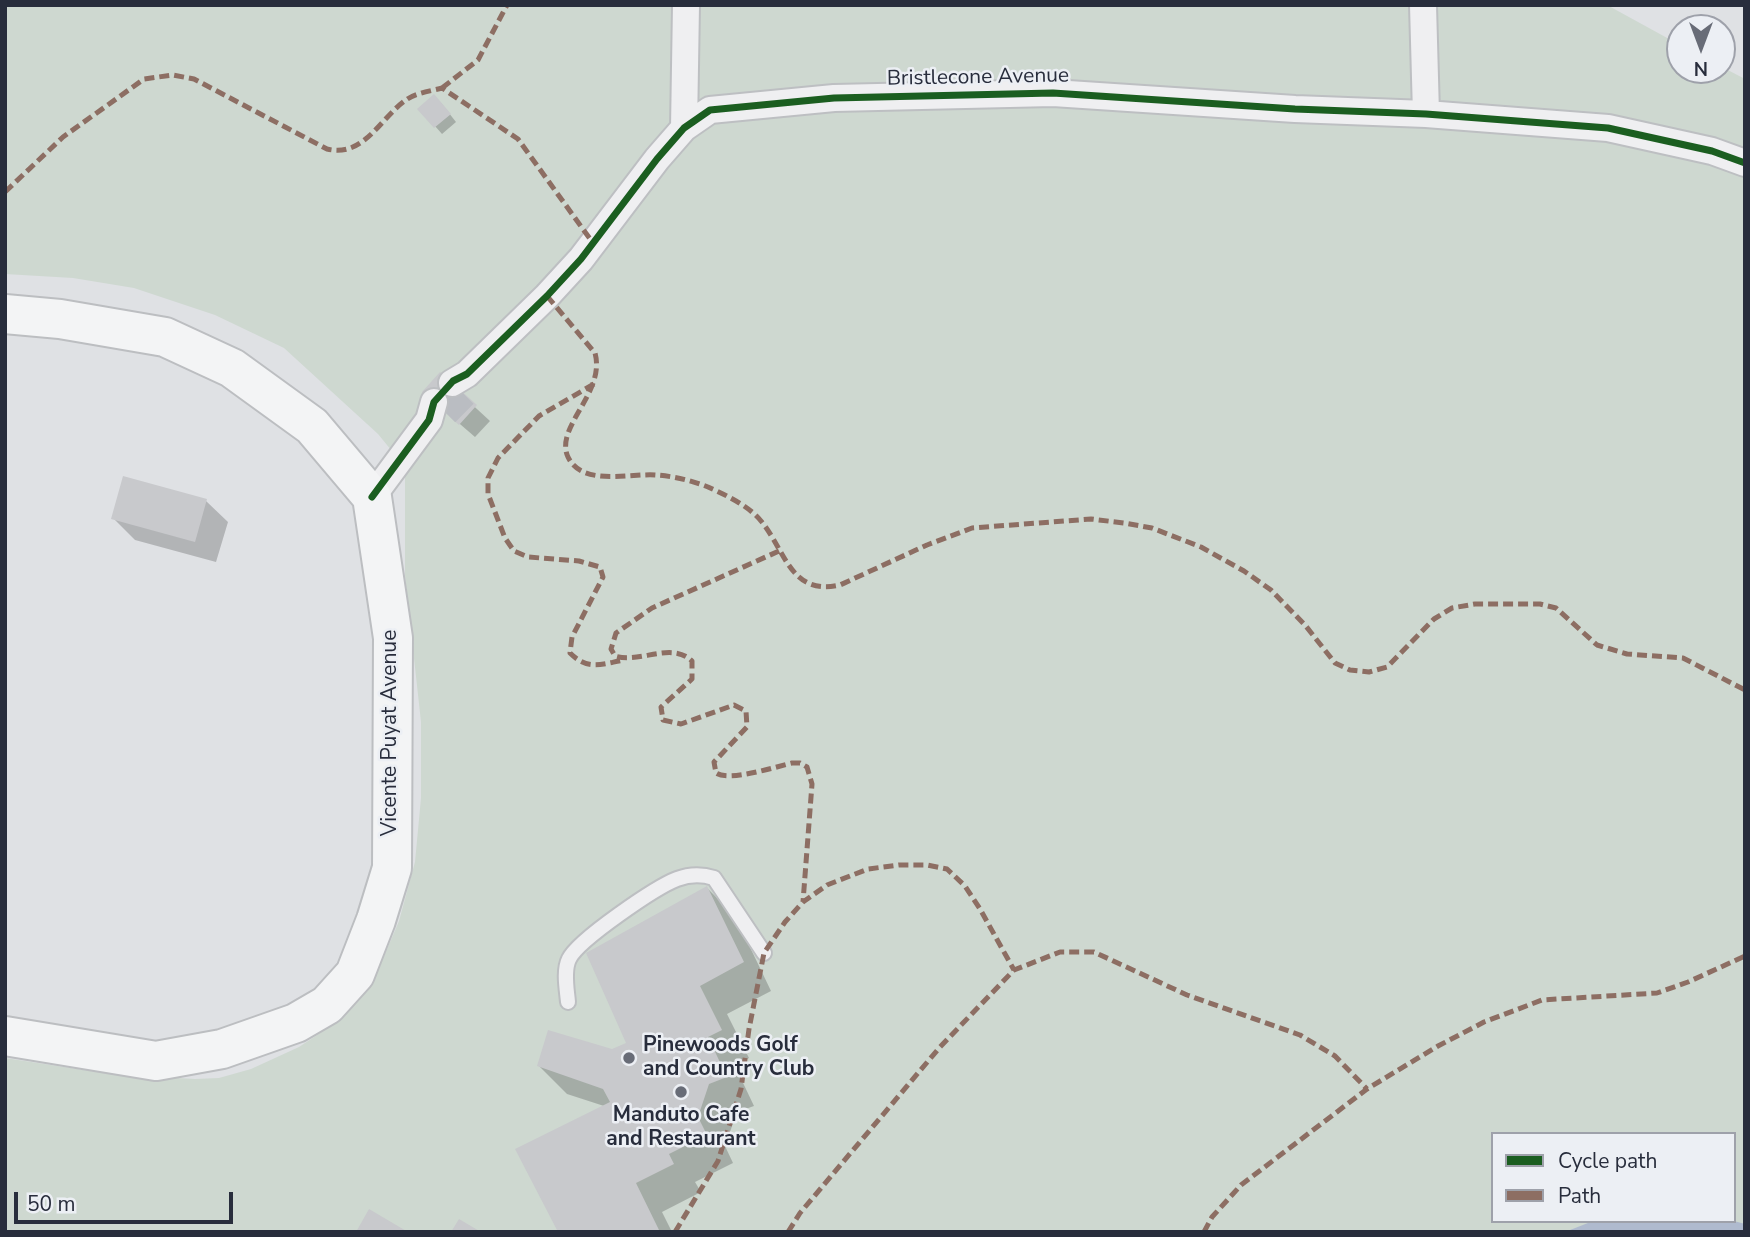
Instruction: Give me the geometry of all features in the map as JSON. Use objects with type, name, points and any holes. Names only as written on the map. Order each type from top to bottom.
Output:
[{"type":"main road","points":[[5,314],[60,318],[164,337],[232,368],[312,426],[372,497]]},
{"type":"main road","name":"Vicente Puyat Avenue","points":[[5,1036],[156,1060],[222,1049],[296,1023],[327,1005],[355,974],[392,868],[394,638],[372,497]]},
{"type":"street","points":[[684,128],[686,5]]},
{"type":"street","points":[[1423,5],[1426,114]]},
{"type":"street","name":"Bristlecone Avenue","points":[[372,497],[449,398],[581,258],[684,128],[710,110],[834,98],[1053,93],[1295,109],[1426,114],[1608,128],[1712,151],[1745,163]]},
{"type":"lane","points":[[568,1002],[569,958],[583,943],[635,904],[676,879],[689,875],[702,874],[715,878],[764,953]]},
{"type":"shaded area","points":[[5,5],[1607,5],[1666,37],[1666,84],[1736,84],[1736,74],[1745,79],[1745,1232],[5,1232],[5,1058],[110,1074],[195,1079],[219,1078],[251,1069],[299,1047],[344,1017],[376,975],[399,921],[415,862],[421,798],[421,722],[405,576],[405,467],[378,434],[284,348],[215,315],[134,288],[73,278],[5,274]]},
{"type":"water","points":[[1736,1222],[1745,1224],[1745,1232],[1565,1232],[1588,1223]]},
{"type":"building","points":[[434,94],[451,114],[434,128],[417,109]]},
{"type":"building","points":[[440,372],[477,405],[459,425],[422,392]]},
{"type":"building","points":[[123,476],[207,499],[195,542],[111,519]]},
{"type":"building","name":"Pinewoods Golf and Country Club","points":[[707,886],[744,962],[700,986],[722,1030],[708,1037],[727,1077],[709,1084],[698,1117],[707,1135],[669,1154],[674,1164],[636,1183],[659,1230],[558,1232],[515,1149],[610,1102],[603,1089],[537,1066],[548,1030],[612,1049],[626,1043],[586,953]]},
{"type":"building","points":[[369,1209],[408,1232],[356,1232]]},
{"type":"building","points":[[459,1219],[481,1232],[451,1232]]},
{"type":"tunnel","points":[[446,413],[465,394]]},
{"type":"marked path","points":[[442,88],[478,60],[507,5]]},
{"type":"marked path","points":[[5,192],[63,137],[144,79],[173,75],[194,79],[327,149],[340,150],[351,148],[371,135],[410,98],[442,88],[518,139],[593,243]]},
{"type":"marked path","points":[[547,296],[595,353],[593,382],[568,434],[568,457],[575,466],[595,475],[656,475],[676,478],[722,494],[744,506],[761,521],[791,568],[810,584],[823,587],[840,585],[927,545],[972,528],[1091,519],[1152,528],[1201,547],[1244,571],[1271,590],[1305,625],[1335,663],[1350,670],[1369,672],[1387,667],[1434,619],[1452,608],[1475,604],[1540,604],[1556,608],[1597,645],[1627,654],[1683,658],[1745,690]]},
{"type":"marked path","points":[[594,384],[539,416],[498,458],[488,478],[488,494],[505,538],[514,551],[528,557],[579,561],[600,567],[603,577],[572,637],[570,653],[589,664],[624,660]]},
{"type":"marked path","points":[[779,551],[652,608],[616,633],[611,649],[615,656],[625,658],[675,653],[692,661],[692,679],[661,707],[663,720],[681,724],[734,705],[746,711],[747,727],[714,762],[716,773],[741,775],[792,763],[807,767],[812,784],[803,902]]},
{"type":"marked path","points":[[675,1232],[718,1161],[741,1089],[749,1029],[764,953],[785,922],[803,902],[827,885],[868,869],[899,865],[927,865],[947,869],[965,886],[1014,970]]},
{"type":"marked path","points":[[788,1232],[800,1213],[940,1047],[1014,970],[1060,952],[1094,952],[1187,995],[1300,1035],[1335,1056],[1367,1089]]},
{"type":"marked path","points":[[1204,1232],[1212,1217],[1241,1185],[1367,1089],[1484,1022],[1542,1000],[1657,993],[1745,956]]},
{"type":"cycle path","points":[[372,497],[429,420],[434,402],[453,381],[467,374],[547,296],[581,259],[684,128],[710,110],[834,98],[1053,93],[1295,109],[1426,114],[1608,128],[1712,151],[1745,163]]},
{"type":"place","name":"Pinewoods Golf and Country Club","points":[[629,1058]]},
{"type":"place","name":"Manduto Cafe and Restaurant","points":[[681,1092]]}]
